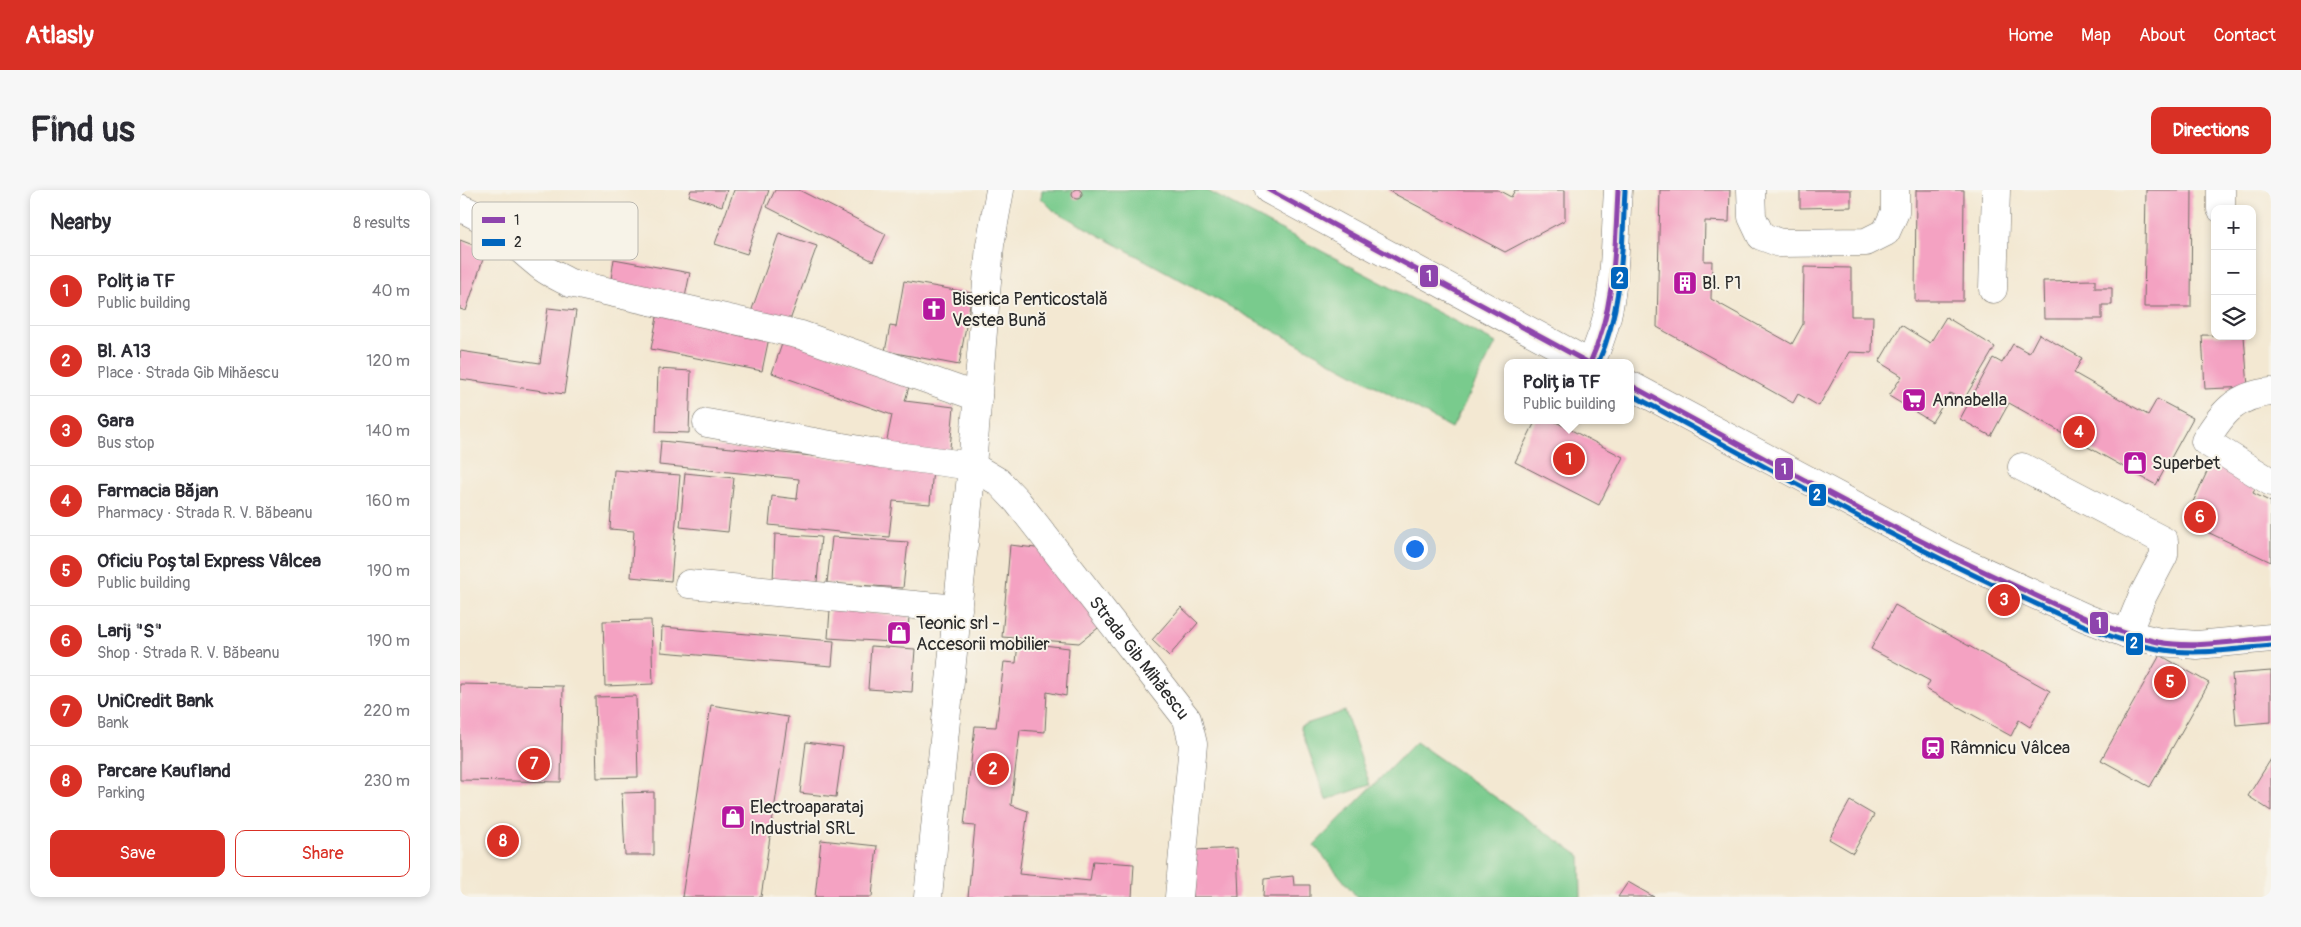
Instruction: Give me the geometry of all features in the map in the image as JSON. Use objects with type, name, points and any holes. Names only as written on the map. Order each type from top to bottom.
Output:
[{"type":"main road","points":[[928,897],[972,466],[990,245],[1000,190]]},
{"type":"main road","points":[[1269,190],[1582,359]]},
{"type":"main road","points":[[1591,359],[1600,345],[1608,320],[1618,190]]},
{"type":"main road","points":[[1751,190],[1752,217],[1761,236],[1780,243],[1866,242],[1886,232],[1895,212],[1896,190]]},
{"type":"main road","points":[[1993,289],[1996,190]]},
{"type":"main road","points":[[2221,190],[2221,205]]},
{"type":"main road","points":[[460,208],[472,213]]},
{"type":"main road","points":[[534,260],[544,269],[570,283],[801,335],[978,397]]},
{"type":"main road","points":[[1634,387],[1950,556],[2023,591],[2127,634],[2160,642],[2197,645],[2271,638]]},
{"type":"main road","points":[[2271,392],[2258,394],[2237,402],[2220,417],[2205,441],[2271,482]]},
{"type":"main road","points":[[707,423],[882,454],[972,466]]},
{"type":"main road","name":"Strada Gib Mihăescu","points":[[972,466],[999,482],[1017,501],[1187,719],[1193,744],[1179,897]]},
{"type":"main road","points":[[2022,467],[2164,541],[2164,554],[2142,597],[2127,634]]},
{"type":"main road","points":[[689,584],[958,609]]},
{"type":"green space","points":[[1042,190],[1206,190],[1496,343],[1452,428],[1053,210],[1041,198]]},
{"type":"green space","points":[[1345,711],[1370,785],[1326,800],[1300,726]]},
{"type":"green space","points":[[1416,742],[1580,856],[1581,897],[1357,897],[1314,845]]},
{"type":"building","points":[[1077,189],[1082,194],[1077,199],[1072,194]]},
{"type":"building","points":[[691,190],[727,190],[722,206],[689,196]]},
{"type":"building","points":[[734,190],[769,190],[747,254],[715,244]]},
{"type":"building","points":[[775,190],[799,190],[886,234],[873,261],[767,207]]},
{"type":"building","points":[[1387,190],[1498,190],[1511,197],[1515,190],[1565,190],[1565,220],[1505,252]]},
{"type":"building","name":"Bl. P1","points":[[1660,190],[1730,190],[1729,222],[1705,221],[1704,261],[1712,261],[1711,299],[1792,344],[1803,324],[1804,267],[1851,268],[1851,316],[1873,316],[1872,353],[1849,352],[1819,406],[1798,394],[1793,403],[1657,327]]},
{"type":"building","points":[[1800,190],[1851,190],[1851,207],[1800,208]]},
{"type":"building","points":[[1916,190],[1964,190],[1963,301],[1915,301]]},
{"type":"building","points":[[2146,190],[2192,190],[2191,307],[2144,307]]},
{"type":"building","points":[[779,233],[817,246],[789,323],[751,312]]},
{"type":"building","points":[[460,240],[472,245],[472,260],[483,260],[466,311],[460,309]]},
{"type":"building","points":[[614,260],[690,273],[684,302],[610,286]]},
{"type":"building","points":[[2095,280],[2095,288],[2112,288],[2112,305],[2102,305],[2102,319],[2044,319],[2043,281]]},
{"type":"building","name":"Biserica Penticostală Vestea Bună","points":[[904,281],[972,293],[959,365],[885,351],[890,326],[896,327]]},
{"type":"building","points":[[548,308],[576,311],[564,394],[460,379],[460,351],[540,363]]},
{"type":"building","points":[[658,312],[770,333],[762,371],[651,349]]},
{"type":"building","points":[[1946,317],[1995,347],[1963,401],[1950,393],[1932,422],[1889,396],[1902,376],[1879,362],[1901,325],[1930,343]]},
{"type":"building","points":[[2039,334],[2082,358],[2074,373],[2148,415],[2157,399],[2193,418],[2156,485],[2009,403],[1991,436],[1960,419],[1993,358],[2002,363],[2013,344],[2029,353]]},
{"type":"building","points":[[2202,335],[2211,335],[2211,340],[2244,340],[2248,387],[2205,389]]},
{"type":"building","points":[[784,338],[910,383],[905,401],[954,407],[949,458],[885,449],[892,415],[772,373]]},
{"type":"building","points":[[658,369],[691,371],[689,433],[656,432]]},
{"type":"building","points":[[1534,424],[1560,424],[1623,457],[1599,505],[1515,462]]},
{"type":"building","points":[[661,441],[933,468],[930,504],[893,501],[889,537],[769,525],[772,496],[797,499],[799,479],[659,465]]},
{"type":"building","points":[[2213,459],[2259,481],[2253,493],[2271,502],[2271,562],[2184,521]]},
{"type":"building","points":[[614,470],[680,475],[671,581],[631,577],[634,531],[610,529]]},
{"type":"building","points":[[685,473],[734,478],[728,532],[680,527]]},
{"type":"building","points":[[775,534],[821,537],[817,582],[773,581]]},
{"type":"building","points":[[832,537],[908,542],[903,588],[827,583]]},
{"type":"building","points":[[1010,545],[1044,549],[1102,625],[1079,643],[1002,637]]},
{"type":"building","points":[[1895,605],[2050,691],[2030,727],[2019,720],[2011,736],[1926,689],[1930,681],[1871,649]]},
{"type":"building","points":[[1181,607],[1198,623],[1169,656],[1152,640]]},
{"type":"building","points":[[830,610],[909,616],[907,643],[828,638]]},
{"type":"building","points":[[651,620],[653,684],[605,686],[603,621]]},
{"type":"building","points":[[662,627],[834,641],[832,666],[661,652]]},
{"type":"building","points":[[1018,642],[1069,648],[1066,696],[1047,692],[1045,732],[1020,730],[1011,805],[1028,811],[1019,874],[1090,881],[1093,861],[1134,864],[1132,897],[968,897],[975,826],[964,825],[975,726],[996,727],[1004,662],[1016,663]]},
{"type":"building","points":[[871,646],[915,649],[912,692],[868,689]]},
{"type":"building","points":[[2160,655],[2209,683],[2150,787],[2101,760]]},
{"type":"building","points":[[2271,671],[2271,722],[2236,725],[2232,674]]},
{"type":"building","points":[[460,684],[563,686],[561,782],[460,780]]},
{"type":"building","points":[[636,696],[638,777],[597,778],[595,697]]},
{"type":"building","points":[[711,705],[788,717],[761,897],[682,897]]},
{"type":"building","points":[[806,742],[843,747],[836,797],[800,793]]},
{"type":"building","points":[[2271,759],[2271,811],[2248,796]]},
{"type":"building","points":[[654,792],[654,855],[625,855],[622,793]]},
{"type":"building","points":[[1850,801],[1874,815],[1853,853],[1829,839]]},
{"type":"building","points":[[821,840],[877,846],[872,897],[815,897]]},
{"type":"building","points":[[1237,848],[1239,897],[1193,897],[1195,850]]},
{"type":"building","points":[[1293,876],[1294,885],[1310,885],[1310,897],[1263,897],[1264,879]]},
{"type":"building","points":[[1628,882],[1654,897],[1618,897]]},
{"type":"transit line","name":"1","points":[[1269,190],[1582,359]]},
{"type":"transit line","name":"1","points":[[1592,359],[1609,300],[1618,190]]},
{"type":"transit line","name":"2","points":[[1600,359],[1617,300],[1622,256],[1625,190]]},
{"type":"transit line","name":"1","points":[[1634,387],[1914,538],[2102,625],[2139,637],[2172,644],[2214,644],[2271,638]]},
{"type":"transit line","name":"2","points":[[1634,396],[1818,496],[1914,545],[2010,592],[2101,633],[2139,645],[2172,651],[2214,651],[2271,646]]},
{"type":"place","name":"Bl. P1","points":[[1685,283]]},
{"type":"place","name":"Biserica Penticostală Vestea Bună","points":[[934,309]]},
{"type":"place","name":"Annabella","points":[[1914,400]]},
{"type":"place","name":"Farmacia Băjan","points":[[2079,432]]},
{"type":"place","name":"Poliția TF","points":[[1569,459]]},
{"type":"place","name":"Superbet","points":[[2135,463]]},
{"type":"place","name":"Larij \"S\"","points":[[2200,517]]},
{"type":"place","name":"Gara","points":[[2004,600]]},
{"type":"place","name":"Teonic srl - Accesorii mobilier","points":[[899,633]]},
{"type":"place","name":"Oficiu Poștal Express Vâlcea","points":[[2170,682]]},
{"type":"place","name":"Râmnicu Vâlcea","points":[[1933,748]]},
{"type":"place","name":"UniCredit Bank","points":[[534,764]]},
{"type":"place","name":"Bl. A13","points":[[993,769]]},
{"type":"place","name":"Electroaparataj Industrial SRL","points":[[733,817]]},
{"type":"place","name":"Parcare Kaufland","points":[[503,841]]}]
